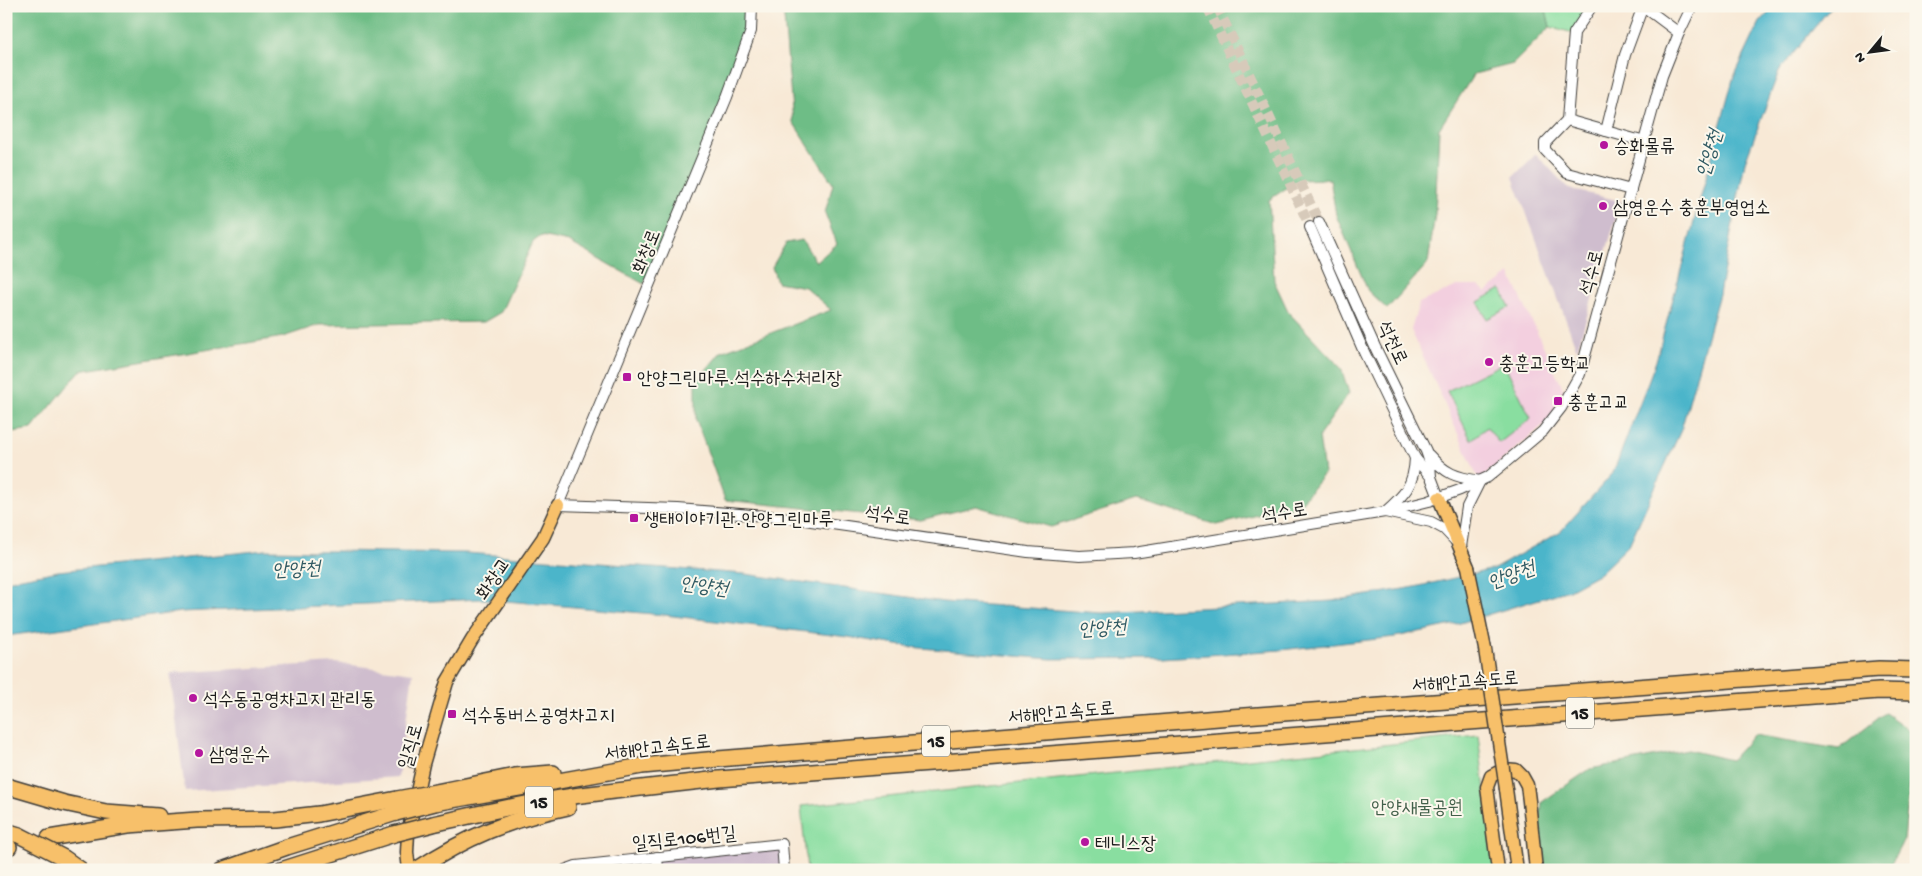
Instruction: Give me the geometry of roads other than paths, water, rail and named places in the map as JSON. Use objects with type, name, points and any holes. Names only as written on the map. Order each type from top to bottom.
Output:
[{"type":"highway","name":"서해안고속도로","points":[[222,870],[397,806],[435,798],[642,766],[1282,713],[1880,669],[1916,670]]},
{"type":"highway","name":"서해안고속도로","points":[[280,870],[394,834],[531,803],[719,778],[1879,691],[1916,692]]},
{"type":"highway","points":[[6,786],[64,803],[106,812],[197,820]]},
{"type":"highway","points":[[416,870],[450,848],[481,832],[519,819],[647,788]]},
{"type":"highway","points":[[49,838],[128,826],[197,820],[275,819],[397,806]]},
{"type":"highway","points":[[13,833],[64,858],[81,870]]},
{"type":"main road","name":"석천로","points":[[1440,498],[1468,567],[1485,649],[1517,870]]},
{"type":"main road","name":"화창교","points":[[472,640],[543,538],[558,505]]},
{"type":"main road","name":"일직로","points":[[409,870],[407,852],[408,833],[417,763],[447,682],[472,640]]},
{"type":"main road","points":[[1498,870],[1487,786],[1495,773],[1509,768],[1516,770],[1526,785],[1536,870]]},
{"type":"street","name":"화창로","points":[[558,505],[727,97],[751,31],[752,6]]},
{"type":"street","points":[[1592,6],[1574,33],[1567,120],[1546,143],[1545,150],[1567,173],[1631,190]]},
{"type":"street","points":[[1606,131],[1625,54],[1643,6],[1679,33]]},
{"type":"street","name":"석수로","points":[[558,505],[678,508],[790,518],[1028,552],[1079,556],[1134,553],[1385,512],[1440,498],[1480,481],[1506,463],[1543,431],[1560,408],[1580,374],[1662,76],[1692,6]]},
{"type":"street","points":[[1567,120],[1645,142]]},
{"type":"street","name":"석천로","points":[[1431,477],[1430,463],[1426,451],[1314,225],[1364,352],[1415,458],[1431,477],[1440,498]]},
{"type":"street","points":[[1426,451],[1444,470],[1463,478],[1480,481],[1467,507],[1461,547]]},
{"type":"street","points":[[1385,512],[1409,488],[1415,468],[1415,458]]},
{"type":"street","points":[[1385,512],[1431,522],[1444,529],[1461,547]]},
{"type":"street","name":"일직로106번길","points":[[565,870],[576,866],[782,844],[784,870]]},
{"type":"street","points":[[657,857],[658,870]]},
{"type":"water","name":"안양천","points":[[1775,6],[1832,6],[1779,71],[1745,162],[1719,294],[1681,430],[1629,545],[1600,573],[1569,590],[1457,624],[1395,637],[1281,650],[1163,658],[1051,659],[909,647],[848,637],[665,615],[483,599],[181,612],[6,636],[6,581],[58,571],[266,550],[467,553],[745,574],[944,602],[1102,613],[1332,601],[1415,587],[1494,569],[1561,531],[1613,473],[1656,361],[1733,79],[1760,22]]},
{"type":"tunnel","points":[[1207,6],[1310,227]]},
{"type":"tunnel","points":[[1217,6],[1319,222]]},
{"type":"place","name":"승화물류","points":[[1604,145]]},
{"type":"place","name":"삼영운수 충훈부영업소","points":[[1603,206]]},
{"type":"place","name":"충훈고등학교","points":[[1489,362]]},
{"type":"place","name":"안양그린마루.석수하수처리장","points":[[627,377]]},
{"type":"place","name":"충훈고교","points":[[1558,401]]},
{"type":"place","name":"생태이야기관.안양그린마루","points":[[634,518]]},
{"type":"place","name":"석수동공영차고지 관리동","points":[[193,698]]},
{"type":"place","name":"석수동버스공영차고지","points":[[452,714]]},
{"type":"place","name":"삼영운수","points":[[199,753]]},
{"type":"place","name":"테니스장","points":[[1085,842]]},
{"type":"park label","name":"안양새물공원","points":[[1417,806]]}]
